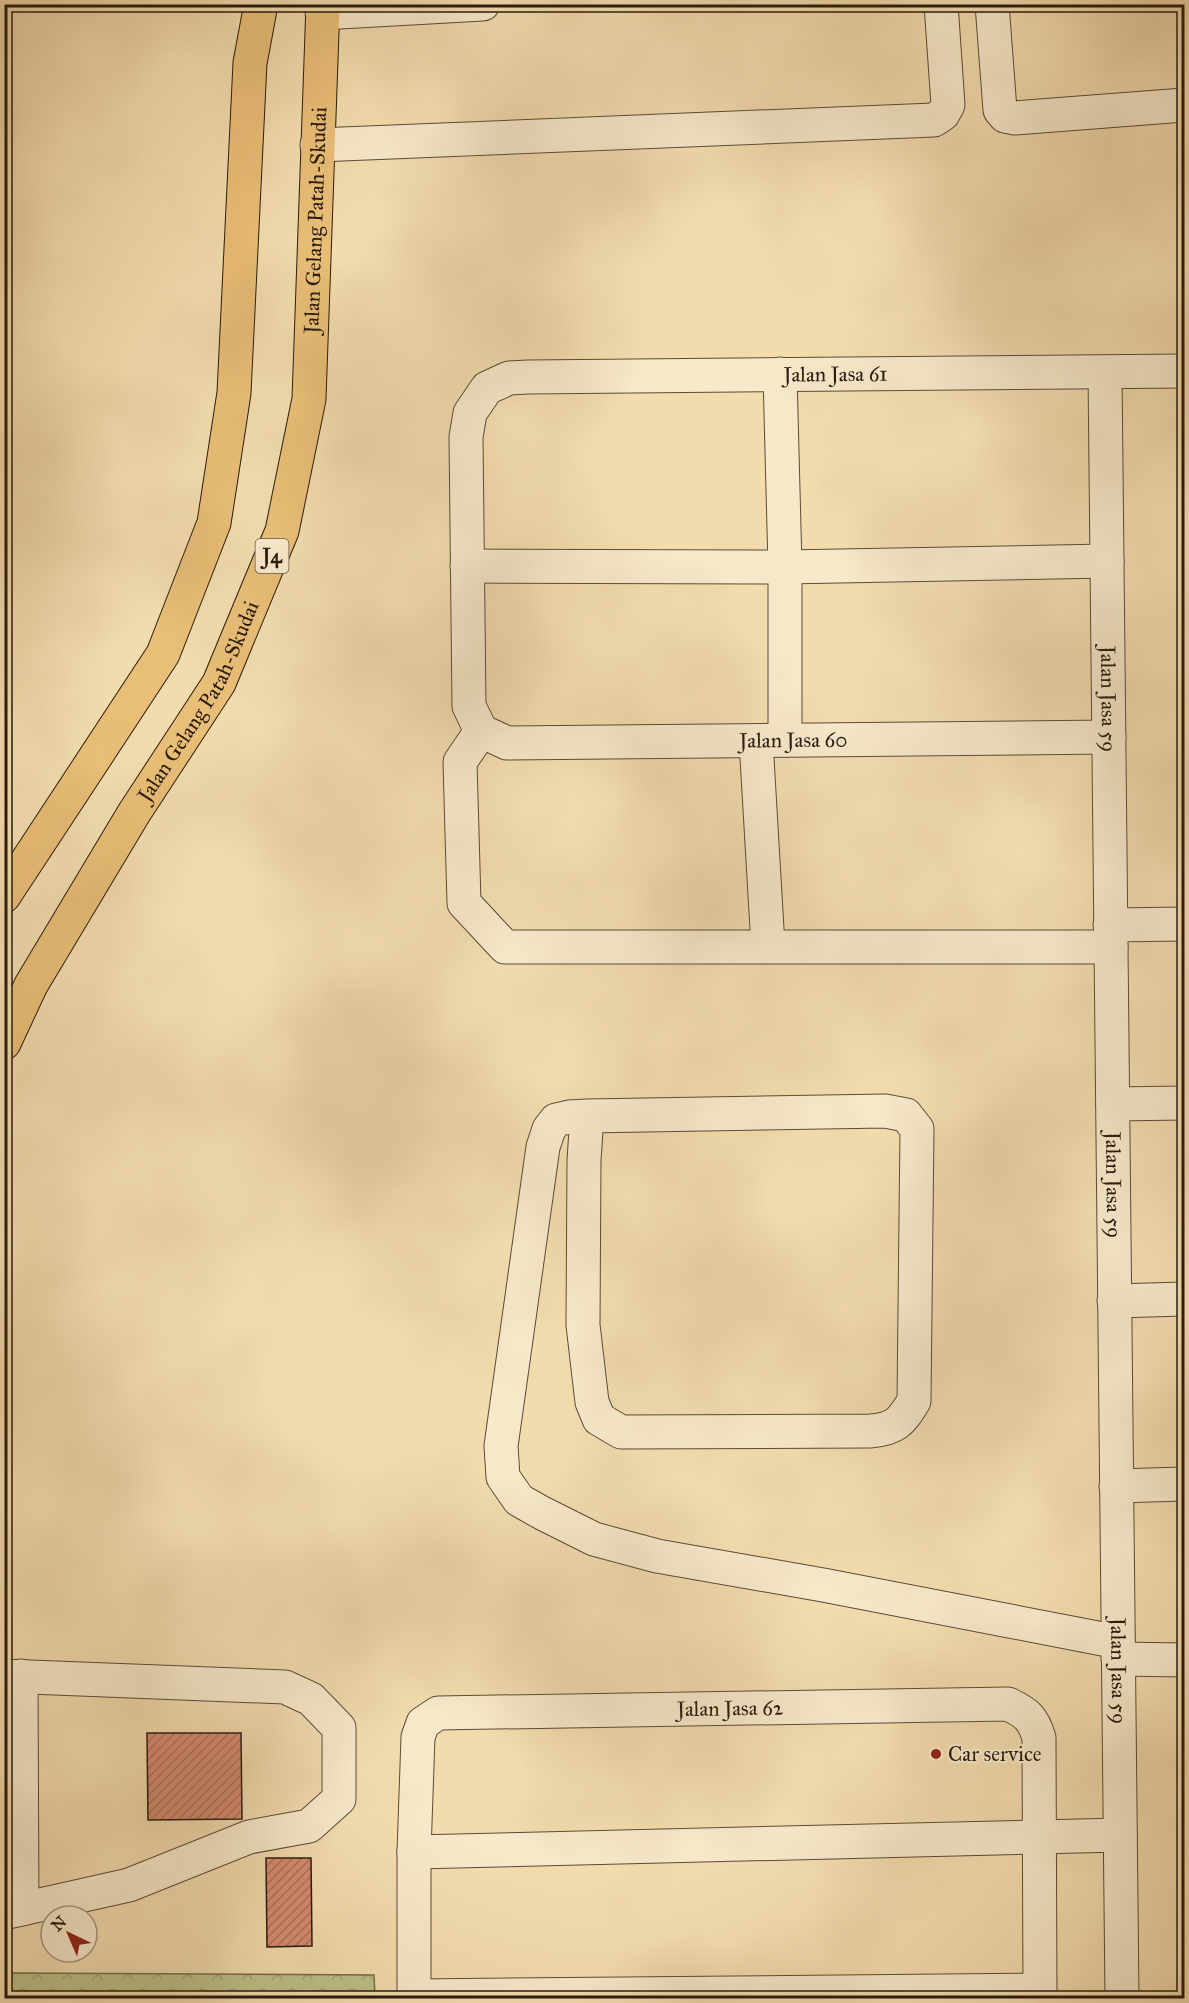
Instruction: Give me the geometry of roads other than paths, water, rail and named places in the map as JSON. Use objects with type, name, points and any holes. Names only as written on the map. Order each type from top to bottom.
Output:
[{"type":"main road","points":[[4,896],[164,654],[214,523],[234,393],[250,63],[261,4]]},
{"type":"main road","name":"Jalan Gelang Patah-Skudai","points":[[4,1043],[31,985],[134,813],[219,683],[282,531],[309,399],[322,9]]},
{"type":"street","points":[[322,9],[483,4]]},
{"type":"street","points":[[317,145],[934,120],[943,114],[948,105],[941,4]]},
{"type":"street","points":[[992,4],[1000,110],[1005,116],[1015,118],[1185,105]]},
{"type":"street","name":"Jalan Jasa 61","points":[[467,566],[466,437],[470,413],[487,388],[509,378],[528,376],[1185,371]]},
{"type":"street","name":"Jalan Jasa 59","points":[[1105,372],[1122,1998]]},
{"type":"street","points":[[768,946],[770,741],[785,567],[780,374]]},
{"type":"street","points":[[1107,561],[785,567],[467,566],[469,706],[481,731],[460,762],[464,903],[506,947],[768,946],[1111,936],[1185,924]]},
{"type":"street","name":"Jalan Jasa 60","points":[[481,731],[507,743],[1109,737]]},
{"type":"street","points":[[1113,1104],[1185,1103]]},
{"type":"street","points":[[586,1116],[583,1326],[592,1402],[599,1419],[621,1432],[870,1431],[888,1429],[903,1419],[914,1401],[918,1129],[906,1115],[885,1111],[586,1116],[556,1120],[549,1129],[543,1147],[501,1446],[503,1477],[519,1500],[594,1539],[657,1556],[823,1584],[1118,1651],[1185,1660]]},
{"type":"street","points":[[1114,1301],[1185,1299]]},
{"type":"street","points":[[1116,1486],[1185,1484]]},
{"type":"street","points":[[13,1676],[285,1687],[311,1699],[339,1728],[339,1799],[309,1826],[249,1837],[129,1885],[13,1911],[13,1676]]},
{"type":"street","name":"Jalan Jasa 62","points":[[414,1997],[414,1852],[418,1737],[423,1723],[438,1713],[1008,1704],[1024,1712],[1035,1723],[1039,1738],[1039,1994]]},
{"type":"street","points":[[414,1852],[1120,1835]]},
{"type":"street","points":[[414,1997],[1039,1994]]},
{"type":"place","name":"Car service","points":[[936,1754]]}]
